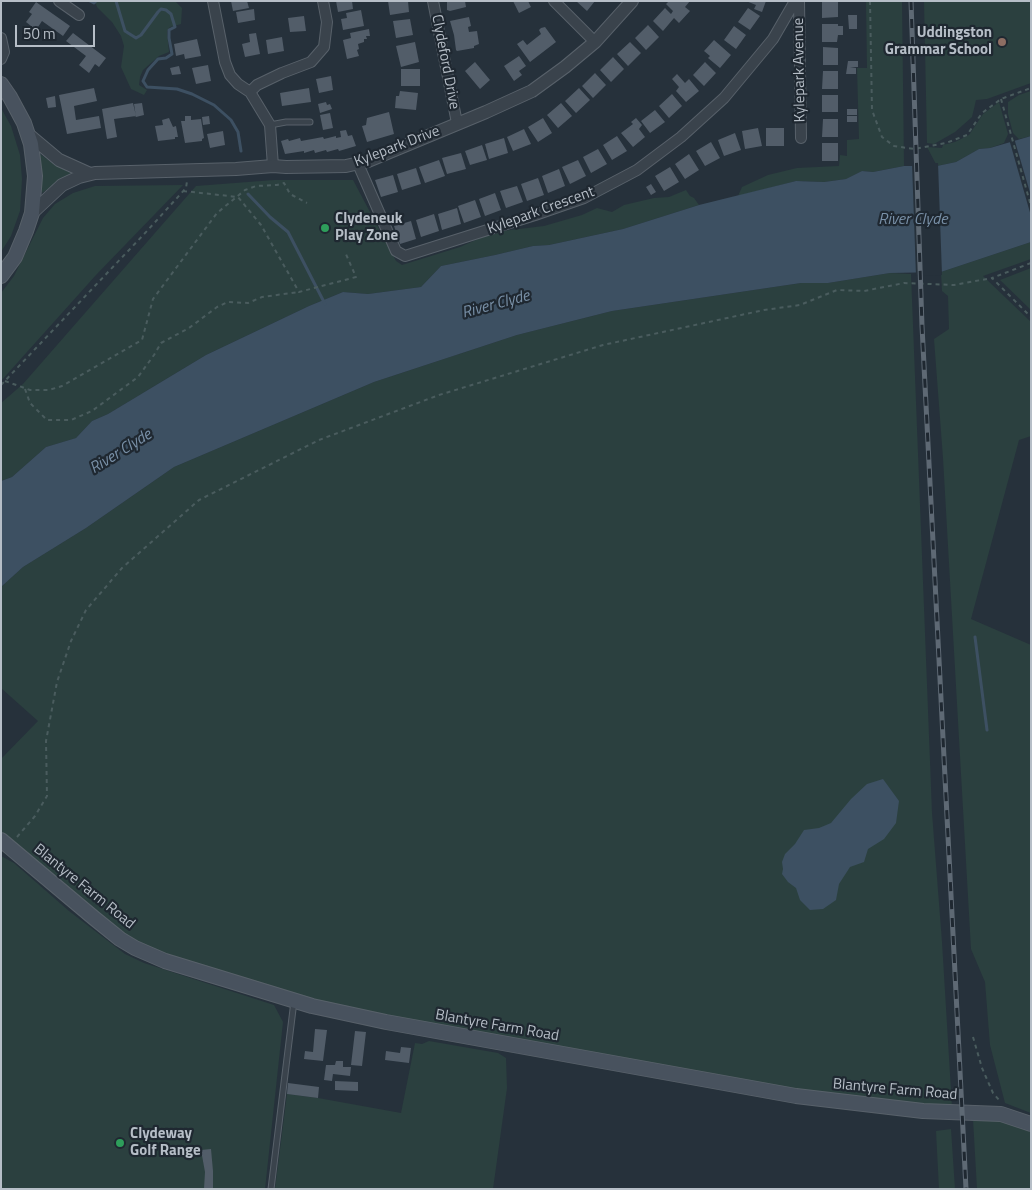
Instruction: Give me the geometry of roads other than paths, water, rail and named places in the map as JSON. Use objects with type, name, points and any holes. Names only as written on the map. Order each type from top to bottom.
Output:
[{"type":"main road","points":[[1,84],[18,110],[28,134],[35,176],[32,213],[20,246],[1,276]]},
{"type":"main road","name":"Blantyre Farm Road","points":[[5,844],[100,923],[135,948],[164,961],[327,1010],[796,1096],[923,1111],[1001,1114],[1031,1124]]},
{"type":"street","points":[[59,1],[79,16]]},
{"type":"street","points":[[213,1],[225,62],[230,75],[238,84],[250,92],[270,125],[273,166]]},
{"type":"street","points":[[250,92],[257,85],[310,62],[324,47],[327,22],[323,1]]},
{"type":"street","name":"Clydeford Drive","points":[[433,1],[457,123]]},
{"type":"street","points":[[554,1],[595,42]]},
{"type":"street","name":"Kylepark Drive","points":[[32,213],[62,185],[90,174],[101,172],[358,164],[486,112],[532,91],[566,67],[595,42],[632,1]]},
{"type":"street","name":"Kylepark Avenue","points":[[797,1],[801,138]]},
{"type":"street","name":"Kylepark Crescent","points":[[358,164],[396,251],[405,256],[584,198],[637,170],[681,137],[724,98],[773,38],[797,1]]},
{"type":"street","points":[[1,38],[4,52],[1,59]]},
{"type":"street","name":"Kylepark Drive","points":[[28,134],[59,160],[90,174]]},
{"type":"lane","points":[[270,125],[286,122],[310,122]]},
{"type":"lane","points":[[271,1189],[294,1000]]},
{"type":"water","name":"River Clyde","points":[[1031,136],[1031,242],[941,272],[890,273],[828,283],[801,283],[612,311],[517,335],[374,382],[174,467],[86,528],[23,567],[1,587],[1,481],[12,477],[46,447],[76,438],[92,421],[108,414],[206,355],[309,306],[343,292],[368,294],[421,287],[441,266],[623,229],[699,205],[796,181],[824,182],[846,179],[862,171],[873,172],[904,166],[937,166],[956,162],[979,149],[990,148]]},
{"type":"water","points":[[883,779],[899,801],[896,823],[884,839],[868,849],[864,862],[850,867],[839,884],[836,900],[823,909],[810,910],[800,900],[796,888],[782,874],[782,862],[785,854],[795,844],[804,830],[819,828],[831,823],[851,799],[867,784]]},
{"type":"waterway","points":[[90,1],[94,3],[96,1]]},
{"type":"waterway","points":[[116,1],[125,31],[136,38],[141,35],[161,9],[171,14],[175,27],[169,30],[172,54],[166,58],[158,59],[148,70],[143,81],[147,87],[177,89],[214,105],[231,120],[238,132],[241,151]]},
{"type":"waterway","points":[[248,194],[270,217],[288,232],[325,304]]},
{"type":"waterway","points":[[975,637],[987,730]]},
{"type":"railway","points":[[911,1],[922,326],[966,1189]]},
{"type":"place","name":"Uddingston Grammar School","points":[[1002,42]]},
{"type":"place","name":"Clydeneuk Play Zone","points":[[325,228]]},
{"type":"place","name":"Clydeway Golf Range","points":[[120,1143]]}]
